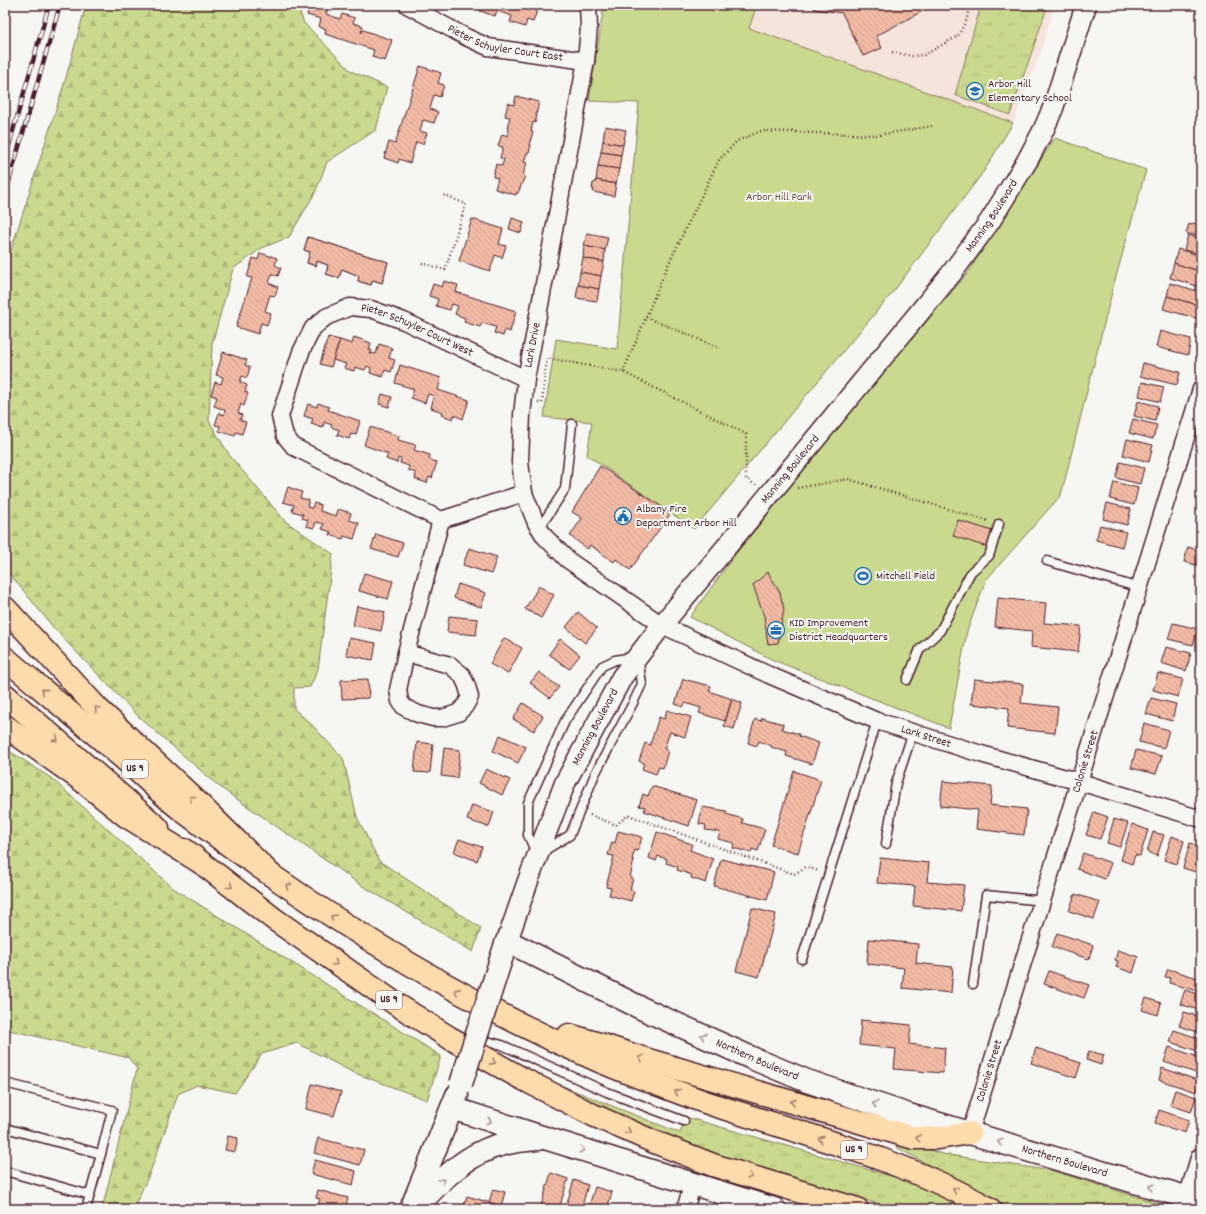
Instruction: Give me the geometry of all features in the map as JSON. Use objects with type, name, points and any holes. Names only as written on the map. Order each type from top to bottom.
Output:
[{"type":"main road","points":[[5,608],[98,709],[191,796],[270,874]]},
{"type":"main road","name":"US 9","points":[[5,658],[180,809],[306,899],[410,965],[514,1021],[598,1060],[672,1090],[892,1163],[966,1196],[990,1209]]},
{"type":"main road","name":"US 9","points":[[5,695],[135,808],[200,862],[297,936],[424,1022],[485,1058],[592,1115],[652,1141],[713,1165],[857,1209]]},
{"type":"main road","points":[[5,726],[80,779],[126,816],[200,862]]},
{"type":"main road","points":[[411,1209],[452,1108],[504,950]]},
{"type":"main road","name":"Northern Boulevard","points":[[504,950],[807,1081],[854,1098],[970,1133],[1187,1204]]},
{"type":"main road","points":[[514,1021],[596,1042],[645,1060],[914,1138],[938,1138],[970,1133]]},
{"type":"main road","points":[[452,1108],[774,1209]]},
{"type":"main road","points":[[415,1209],[454,1170],[480,1153],[504,1144],[544,1138]]},
{"type":"street","name":"Pieter Schuyler Court East","points":[[407,5],[488,46],[586,61]]},
{"type":"street","name":"Lark Drive","points":[[588,5],[589,27],[586,61],[526,379],[520,462],[524,493],[531,513],[545,537],[568,560],[662,625]]},
{"type":"street","name":"Manning Boulevard","points":[[504,950],[565,783],[622,678],[662,625],[951,274],[990,221],[1027,161],[1043,131],[1053,108],[1086,5]]},
{"type":"street","name":"Pieter Schuyler Court West","points":[[441,520],[294,447],[285,436],[280,416],[301,352],[313,328],[326,317],[350,307],[371,310],[404,321],[526,379]]},
{"type":"street","name":"Colonie Street","points":[[970,1133],[1201,389]]},
{"type":"street","points":[[406,653],[450,664],[462,675],[468,686],[470,697],[465,706],[458,713],[442,718],[433,718],[418,714],[404,707],[400,701],[398,690],[406,653],[441,520],[524,493]]},
{"type":"street","name":"Lark Street","points":[[662,625],[769,675],[877,721],[981,754],[1201,819]]},
{"type":"street","points":[[1187,1204],[1201,1158]]},
{"type":"street","points":[[685,1209],[693,1184]]},
{"type":"lane","points":[[539,529],[565,489],[572,424]]},
{"type":"lane","points":[[907,680],[920,649],[940,631],[971,572],[989,556],[998,524]]},
{"type":"lane","points":[[1047,561],[1140,588]]},
{"type":"lane","points":[[638,656],[642,684],[595,774],[580,812],[570,835],[538,855],[528,835],[528,802],[565,721],[602,666],[615,660],[638,656]]},
{"type":"lane","points":[[802,958],[877,721]]},
{"type":"lane","points":[[886,844],[896,783],[913,732]]},
{"type":"lane","points":[[973,984],[986,895],[1043,901]]},
{"type":"lane","points":[[424,1022],[502,1046],[607,1092],[684,1121]]},
{"type":"lane","points":[[5,1084],[112,1110],[86,1209]]},
{"type":"lane","points":[[5,1128],[101,1154]]},
{"type":"lane","points":[[5,1170],[90,1195]]},
{"type":"path","points":[[892,52],[912,56],[924,55],[958,36],[966,21],[971,5]]},
{"type":"path","points":[[623,372],[667,267],[719,160],[737,141],[761,131],[878,135],[932,126]]},
{"type":"path","points":[[422,263],[445,270],[466,204],[443,195]]},
{"type":"path","points":[[646,317],[720,348]]},
{"type":"path","points":[[524,404],[542,403],[548,358],[623,372],[746,434],[746,479],[770,494],[848,479],[998,524]]},
{"type":"path","points":[[580,812],[616,825],[628,815],[794,874],[806,867],[829,874]]},
{"type":"shaded area","name":"Arbor Hill Elementary School","points":[[757,5],[1055,5],[1038,59],[1013,123],[749,28]]},
{"type":"green space","points":[[86,5],[297,5],[304,23],[351,71],[387,87],[376,130],[327,162],[315,193],[289,237],[262,248],[233,269],[212,344],[209,421],[230,456],[285,521],[333,554],[318,669],[310,687],[294,688],[294,709],[311,724],[343,758],[357,817],[379,861],[481,928],[473,952],[361,885],[221,788],[140,718],[57,632],[5,568],[5,269],[65,81]]},
{"type":"green space","name":"Arbor Hill Park","points":[[604,5],[757,5],[749,28],[1013,123],[984,171],[893,292],[694,529],[587,455],[592,422],[544,417],[556,339],[617,349],[639,103],[589,101]]},
{"type":"green space","points":[[981,5],[1048,5],[1010,115],[955,95]]},
{"type":"green space","points":[[1055,138],[1146,170],[1114,284],[1061,495],[986,580],[967,631],[949,728],[773,660],[690,617],[734,556],[891,363],[967,274]]},
{"type":"green space","points":[[5,748],[51,778],[173,888],[441,1056],[427,1100],[352,1072],[297,1043],[262,1054],[235,1093],[197,1085],[178,1094],[149,1175],[133,1209],[102,1209],[137,1069],[129,1058],[5,1029]]},
{"type":"green space","points":[[555,1083],[680,1133],[686,1117],[905,1180],[946,1197],[966,1209],[895,1209],[693,1148],[633,1124]]},
{"type":"green space","points":[[897,1141],[943,1154],[1053,1171],[1164,1205],[1163,1209],[1009,1209],[896,1147]]},
{"type":"building","points":[[310,5],[329,5],[326,14],[340,19],[342,14],[355,18],[353,23],[363,26],[361,33],[363,30],[392,40],[385,61],[372,57],[374,50],[325,34],[326,29],[319,27],[321,19],[307,15]]},
{"type":"building","points":[[479,5],[539,5],[533,22],[527,20],[525,27],[510,22],[512,16],[497,11],[495,16],[480,11],[482,6]]},
{"type":"building","points":[[815,5],[932,6],[876,36],[882,48],[863,56],[842,13],[814,9]]},
{"type":"building","points":[[420,66],[441,73],[438,83],[444,85],[440,97],[434,95],[430,109],[438,112],[434,123],[423,120],[420,131],[427,133],[423,144],[416,142],[410,163],[399,159],[398,163],[384,158],[389,142],[395,144]]},
{"type":"building","points":[[516,96],[539,102],[535,123],[533,122],[531,132],[533,132],[529,145],[531,145],[529,153],[527,153],[524,162],[527,163],[523,175],[525,176],[516,195],[495,189],[498,178],[493,177],[496,164],[502,166],[504,159],[500,158],[503,147],[498,146],[502,134],[508,136],[509,128],[507,127],[510,117],[505,116],[508,103],[514,105]]},
{"type":"building","points":[[605,126],[626,130],[623,145],[603,141]]},
{"type":"building","points":[[603,141],[623,145],[621,155],[601,152]]},
{"type":"building","points":[[601,152],[621,155],[619,169],[598,166]]},
{"type":"building","points":[[598,166],[619,169],[616,184],[596,180]]},
{"type":"building","points":[[596,180],[616,184],[614,196],[593,192],[593,183],[595,183]]},
{"type":"building","points":[[512,218],[524,222],[521,233],[509,229]]},
{"type":"building","points":[[472,219],[503,229],[499,244],[506,246],[502,258],[495,255],[490,271],[459,261]]},
{"type":"building","points":[[1193,223],[1201,225],[1201,237],[1186,233],[1189,224],[1192,225]]},
{"type":"building","points":[[587,233],[608,237],[605,250],[584,246]]},
{"type":"building","points":[[1188,235],[1201,239],[1201,254],[1184,250]]},
{"type":"building","points":[[308,237],[388,262],[382,283],[373,280],[371,285],[358,281],[359,276],[342,269],[339,278],[326,274],[328,265],[317,261],[316,266],[307,263],[310,252],[304,250]]},
{"type":"building","points":[[308,237],[388,262],[382,283],[373,280],[371,285],[358,281],[359,276],[342,269],[339,278],[326,274],[328,265],[317,261],[316,266],[307,263],[310,252],[304,250]]},
{"type":"building","points":[[584,246],[605,250],[604,262],[583,258]]},
{"type":"building","points":[[1178,249],[1201,256],[1201,272],[1174,263]]},
{"type":"building","points":[[260,253],[277,258],[275,265],[281,268],[278,276],[272,274],[269,283],[278,287],[275,296],[270,295],[265,311],[271,313],[267,325],[261,323],[258,334],[236,327],[252,278],[247,277],[253,258],[258,260]]},
{"type":"building","points":[[583,258],[604,262],[601,276],[580,272]]},
{"type":"building","points":[[1174,263],[1201,272],[1201,287],[1170,278]]},
{"type":"building","points":[[580,272],[601,276],[599,289],[578,285]]},
{"type":"building","points":[[444,281],[458,285],[456,292],[516,311],[510,332],[505,330],[503,336],[494,333],[496,327],[482,323],[480,327],[464,322],[465,318],[455,314],[458,306],[452,304],[450,310],[436,306],[438,299],[429,296],[433,284],[442,287]]},
{"type":"building","points":[[1170,283],[1201,292],[1201,306],[1167,296]]},
{"type":"building","points":[[578,285],[599,289],[597,301],[576,298]]},
{"type":"building","points":[[1167,296],[1201,306],[1199,319],[1163,309]]},
{"type":"building","points":[[1160,331],[1191,339],[1188,355],[1156,347]]},
{"type":"building","points":[[328,337],[340,340],[331,367],[320,364]]},
{"type":"building","points":[[354,337],[371,343],[369,350],[372,350],[370,354],[376,354],[379,344],[392,348],[389,358],[395,360],[391,372],[385,370],[383,377],[370,373],[371,368],[367,366],[365,370],[355,367],[354,371],[344,368],[346,364],[333,360],[340,340],[352,344]]},
{"type":"building","points":[[223,352],[247,360],[245,365],[250,367],[247,378],[242,376],[240,382],[247,385],[245,392],[248,393],[244,406],[241,404],[238,413],[242,415],[240,420],[246,422],[242,434],[236,432],[235,436],[219,431],[220,426],[215,425],[219,413],[224,415],[225,410],[214,406],[217,397],[211,395],[215,382],[221,384],[223,377],[216,375]]},
{"type":"building","points":[[1143,363],[1180,372],[1177,385],[1140,376]]},
{"type":"building","points":[[400,365],[441,378],[438,390],[469,400],[463,419],[454,415],[453,419],[442,415],[443,412],[431,408],[434,396],[428,394],[425,403],[411,398],[414,389],[395,383]]},
{"type":"building","points":[[1142,382],[1164,387],[1160,402],[1139,396]]},
{"type":"building","points":[[382,394],[392,397],[389,407],[379,404]]},
{"type":"building","points":[[1138,401],[1158,406],[1155,421],[1134,416]]},
{"type":"building","points":[[318,403],[329,407],[328,410],[360,421],[356,435],[351,434],[349,439],[337,435],[339,430],[331,427],[332,425],[324,422],[323,428],[311,424],[313,419],[304,416],[308,404],[317,407]]},
{"type":"building","points":[[1133,419],[1157,425],[1153,439],[1129,433]]},
{"type":"building","points":[[370,427],[399,436],[398,440],[416,445],[414,450],[430,455],[429,460],[437,462],[432,478],[429,477],[427,483],[415,479],[416,473],[408,470],[409,466],[400,463],[401,459],[398,458],[397,463],[386,459],[388,454],[364,445]]},
{"type":"building","points":[[1127,439],[1153,445],[1149,462],[1123,455]]},
{"type":"building","points":[[1120,462],[1144,468],[1140,484],[1116,478]]},
{"type":"building","name":"Albany Fire Department Arbor Hill","points":[[600,466],[671,513],[630,570],[616,559],[614,562],[590,545],[588,549],[570,536],[582,518],[572,512]]},
{"type":"building","points":[[1114,482],[1138,488],[1134,505],[1110,499]]},
{"type":"building","points":[[288,487],[302,492],[300,498],[309,500],[307,507],[312,508],[314,503],[321,505],[320,511],[336,516],[338,509],[351,513],[349,520],[359,523],[354,539],[344,536],[343,539],[330,535],[331,532],[322,529],[324,524],[316,522],[314,528],[306,526],[308,520],[302,518],[303,514],[292,511],[294,505],[283,502]]},
{"type":"building","points":[[1107,503],[1131,509],[1127,525],[1103,519]]},
{"type":"building","points":[[958,520],[992,531],[987,547],[953,536]]},
{"type":"building","points":[[1100,525],[1126,532],[1122,547],[1096,540]]},
{"type":"building","points":[[376,534],[403,543],[398,557],[371,549]]},
{"type":"building","points":[[1188,547],[1201,551],[1201,566],[1184,562]]},
{"type":"building","points":[[469,548],[497,557],[491,574],[463,565]]},
{"type":"building","points":[[768,572],[780,593],[784,609],[778,643],[768,644],[764,616],[753,585]]},
{"type":"building","points":[[364,573],[393,581],[388,599],[359,591]]},
{"type":"building","points":[[458,584],[486,593],[481,607],[454,598]]},
{"type":"building","points":[[539,586],[554,595],[541,618],[525,609]]},
{"type":"building","points":[[998,598],[1046,603],[1044,623],[1081,626],[1078,652],[1031,647],[1032,631],[995,627]]},
{"type":"building","points":[[357,606],[385,612],[381,631],[353,625]]},
{"type":"building","points":[[578,612],[597,628],[585,643],[566,627]]},
{"type":"building","points":[[449,616],[478,619],[476,635],[447,632]]},
{"type":"building","points":[[1173,623],[1198,629],[1193,645],[1168,639]]},
{"type":"building","points":[[349,638],[376,643],[373,660],[346,655]]},
{"type":"building","points":[[504,638],[522,648],[508,674],[490,664]]},
{"type":"building","points":[[560,639],[580,655],[569,669],[549,654]]},
{"type":"building","points":[[1166,647],[1191,653],[1186,671],[1161,663]]},
{"type":"building","points":[[539,672],[559,687],[550,698],[530,683]]},
{"type":"building","points":[[1158,673],[1183,679],[1178,697],[1153,690]]},
{"type":"building","points":[[368,679],[369,698],[342,699],[341,680]]},
{"type":"building","points":[[683,679],[711,686],[709,691],[732,699],[725,721],[699,713],[701,708],[685,703],[683,707],[675,704]]},
{"type":"building","points":[[974,679],[1023,684],[1021,703],[1058,707],[1055,733],[1007,728],[1009,708],[971,704]]},
{"type":"building","points":[[1151,698],[1176,704],[1172,721],[1146,714]]},
{"type":"building","points":[[732,699],[742,703],[734,729],[724,726]]},
{"type":"building","points":[[523,703],[543,716],[534,731],[513,719]]},
{"type":"building","points":[[667,710],[691,717],[685,737],[670,732],[664,749],[668,751],[663,768],[659,767],[656,774],[642,769],[644,763],[639,761],[645,743],[650,745],[659,717],[664,719]]},
{"type":"building","points":[[762,718],[783,724],[782,729],[799,734],[799,736],[819,743],[812,764],[786,756],[787,752],[759,741],[757,746],[748,743],[755,719],[761,721]]},
{"type":"building","points":[[1144,723],[1169,730],[1164,748],[1139,742]]},
{"type":"building","points":[[500,735],[526,747],[518,763],[493,751]]},
{"type":"building","points":[[417,742],[433,744],[430,773],[414,772]]},
{"type":"building","points":[[444,748],[460,750],[457,778],[441,776]]},
{"type":"building","points":[[1136,750],[1162,756],[1156,774],[1131,768]]},
{"type":"building","points":[[486,769],[510,780],[502,795],[479,783]]},
{"type":"building","points":[[794,771],[821,780],[798,853],[771,845]]},
{"type":"building","points":[[943,781],[992,786],[990,805],[1027,809],[1024,835],[976,829],[978,810],[940,806]]},
{"type":"building","points":[[652,786],[697,800],[689,826],[644,811],[645,807],[639,806],[643,794],[648,796]]},
{"type":"building","points":[[472,805],[494,812],[489,827],[467,820]]},
{"type":"building","points":[[702,807],[727,811],[726,814],[743,819],[742,823],[765,829],[758,851],[752,849],[751,853],[733,848],[734,843],[718,839],[720,832],[705,830],[706,825],[699,824]]},
{"type":"building","points":[[1094,812],[1108,817],[1100,839],[1086,835]]},
{"type":"building","points":[[1114,819],[1128,823],[1120,847],[1107,843]]},
{"type":"building","points":[[1132,824],[1148,830],[1140,856],[1135,855],[1132,864],[1121,860]]},
{"type":"building","points":[[618,831],[642,837],[638,851],[635,850],[632,859],[634,860],[630,878],[633,878],[630,890],[634,891],[631,901],[609,895],[611,888],[606,887],[614,856],[608,855],[612,842],[615,843]]},
{"type":"building","points":[[657,832],[692,844],[690,850],[713,859],[706,883],[691,878],[692,875],[677,870],[678,867],[666,863],[667,859],[658,856],[656,861],[649,858]]},
{"type":"building","points":[[1153,832],[1164,835],[1157,856],[1147,852]]},
{"type":"building","points":[[1172,836],[1184,841],[1177,864],[1164,860]]},
{"type":"building","points":[[459,839],[482,847],[477,861],[454,852]]},
{"type":"building","points":[[1190,843],[1201,847],[1201,867],[1199,873],[1183,868]]},
{"type":"building","points":[[1083,853],[1111,863],[1105,879],[1077,869]]},
{"type":"building","points":[[880,858],[929,863],[927,882],[964,885],[961,911],[913,906],[915,886],[877,883]]},
{"type":"building","points":[[721,859],[774,872],[767,900],[714,886]]},
{"type":"building","points":[[1075,894],[1100,902],[1094,919],[1069,911]]},
{"type":"building","points":[[752,908],[776,914],[759,977],[736,971]]},
{"type":"building","points":[[1057,933],[1093,945],[1089,959],[1052,947]]},
{"type":"building","points":[[869,939],[918,944],[916,963],[953,967],[951,993],[902,988],[904,968],[867,964]]},
{"type":"building","points":[[1118,950],[1138,957],[1133,973],[1116,967],[1118,961],[1115,960]]},
{"type":"building","points":[[1168,969],[1201,979],[1201,992],[1169,983],[1170,978],[1165,977]]},
{"type":"building","points":[[1049,971],[1089,985],[1084,998],[1044,984]]},
{"type":"building","points":[[1185,990],[1201,995],[1201,1011],[1180,1004]]},
{"type":"building","points":[[1146,998],[1161,1003],[1158,1015],[1142,1010]]},
{"type":"building","points":[[1184,1012],[1201,1017],[1201,1033],[1179,1026]]},
{"type":"building","points":[[861,1020],[911,1025],[909,1044],[945,1048],[943,1073],[894,1069],[896,1049],[859,1045]]},
{"type":"building","points":[[1174,1030],[1201,1039],[1201,1052],[1170,1042]]},
{"type":"building","points":[[1169,1047],[1201,1058],[1196,1073],[1164,1062]]},
{"type":"building","points":[[1036,1048],[1081,1063],[1076,1078],[1031,1063]]},
{"type":"building","points":[[1089,1051],[1104,1055],[1101,1065],[1086,1060]]},
{"type":"building","points":[[1162,1068],[1200,1081],[1196,1092],[1159,1080]]},
{"type":"building","points":[[312,1084],[341,1092],[334,1116],[306,1109]]},
{"type":"building","points":[[1175,1090],[1196,1097],[1191,1112],[1170,1105]]},
{"type":"building","points":[[1159,1110],[1189,1120],[1185,1133],[1155,1123]]},
{"type":"building","points":[[228,1136],[238,1138],[235,1152],[225,1150]]},
{"type":"building","points":[[318,1138],[364,1150],[360,1165],[314,1153]]},
{"type":"building","points":[[315,1160],[356,1171],[353,1185],[311,1174]]},
{"type":"building","points":[[551,1173],[568,1179],[559,1209],[540,1209]]},
{"type":"building","points":[[574,1180],[588,1185],[581,1209],[565,1209]]},
{"type":"building","points":[[595,1187],[612,1192],[607,1209],[588,1209]]},
{"type":"building","points":[[493,1189],[505,1192],[501,1206],[489,1202]]},
{"type":"building","points":[[318,1190],[348,1198],[345,1209],[327,1209],[318,1206],[320,1199],[316,1198]]},
{"type":"building","points":[[467,1196],[491,1203],[489,1209],[463,1209]]},
{"type":"railway","points":[[5,159],[49,5]]},
{"type":"railway","points":[[5,195],[60,5]]},
{"type":"place","name":"Arbor Hill Elementary School","points":[[975,91]]},
{"type":"place","name":"Albany Fire Department Arbor Hill","points":[[623,516]]},
{"type":"place","name":"Mitchell Field","points":[[863,576]]},
{"type":"place","name":"KID Improvement District Headquarters","points":[[776,630]]}]
